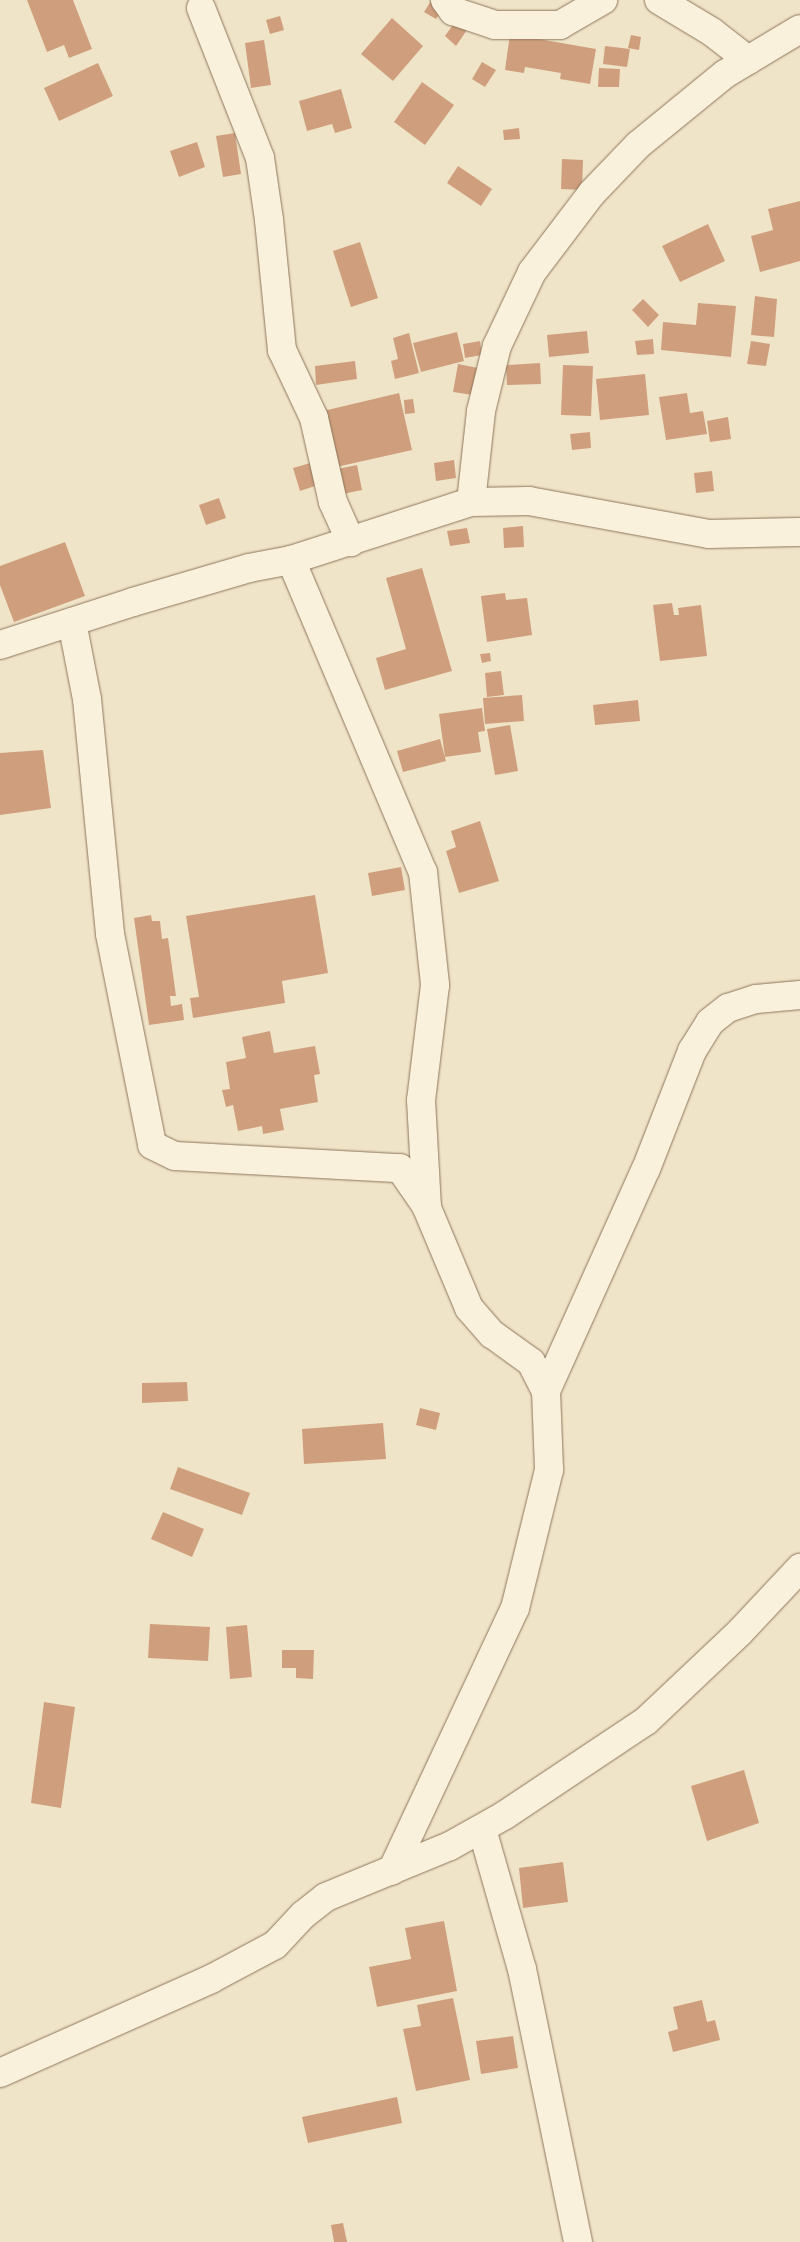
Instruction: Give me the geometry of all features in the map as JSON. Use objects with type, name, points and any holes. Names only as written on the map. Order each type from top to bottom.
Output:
[{"type":"street","points":[[445,0],[453,11],[495,25],[560,25],[603,0]]},
{"type":"street","points":[[659,0],[712,32],[748,60]]},
{"type":"street","points":[[201,8],[260,158],[270,220],[282,350],[314,418],[333,502],[351,542]]},
{"type":"street","points":[[471,502],[482,411],[497,346],[532,272],[592,193],[638,145],[725,74],[800,28]]},
{"type":"street","points":[[0,645],[249,568],[291,560],[351,542],[471,502],[529,500],[709,534],[800,532]]},
{"type":"street","points":[[291,560],[423,872],[435,985],[421,1100],[427,1208]]},
{"type":"street","points":[[72,622],[87,699],[110,934],[152,1146],[175,1156],[400,1168],[427,1208],[469,1308],[492,1334],[531,1362],[546,1391],[549,1470],[515,1608],[392,1871]]},
{"type":"street","points":[[546,1391],[646,1169],[692,1051],[710,1022],[728,1008],[756,999],[800,995]]},
{"type":"street","points":[[0,2073],[219,1975],[275,1945],[303,1915],[326,1897],[392,1871],[482,1829],[646,1721],[740,1632],[800,1568]]},
{"type":"street","points":[[482,1829],[522,1969],[578,2242]]},
{"type":"building","points":[[27,0],[73,0],[92,49],[69,58],[64,45],[47,52]]},
{"type":"building","points":[[431,1],[443,9],[436,19],[424,12]]},
{"type":"building","points":[[280,16],[284,30],[270,34],[266,20]]},
{"type":"building","points":[[392,18],[423,46],[393,81],[361,54]]},
{"type":"building","points":[[455,22],[467,30],[456,46],[445,36]]},
{"type":"building","points":[[510,34],[596,49],[590,84],[560,79],[561,73],[525,67],[524,73],[505,70]]},
{"type":"building","points":[[631,35],[641,37],[639,50],[628,48]]},
{"type":"building","points":[[264,40],[271,85],[251,88],[245,43]]},
{"type":"building","points":[[605,46],[630,49],[627,67],[603,64]]},
{"type":"building","points":[[482,62],[496,70],[485,87],[472,79]]},
{"type":"building","points":[[98,63],[113,96],[59,121],[44,88]]},
{"type":"building","points":[[599,68],[620,69],[619,87],[598,87]]},
{"type":"building","points":[[422,82],[454,105],[425,145],[394,122]]},
{"type":"building","points":[[341,89],[352,128],[335,133],[332,124],[307,131],[299,101]]},
{"type":"building","points":[[519,128],[520,139],[504,140],[503,130]]},
{"type":"building","points":[[235,133],[241,174],[223,177],[216,136]]},
{"type":"building","points":[[197,142],[205,167],[179,177],[170,151]]},
{"type":"building","points":[[562,159],[583,160],[582,190],[561,189]]},
{"type":"building","points":[[458,166],[492,189],[481,206],[447,183]]},
{"type":"building","points":[[800,201],[800,261],[760,272],[751,236],[773,230],[768,209]]},
{"type":"building","points":[[708,224],[725,261],[680,282],[662,246]]},
{"type":"building","points":[[360,242],[378,298],[351,307],[333,251]]},
{"type":"building","points":[[755,296],[777,299],[774,337],[751,335]]},
{"type":"building","points":[[643,299],[659,315],[648,327],[632,310]]},
{"type":"building","points":[[698,303],[736,306],[731,357],[661,350],[663,322],[696,325]]},
{"type":"building","points":[[587,331],[589,353],[549,357],[547,335]]},
{"type":"building","points":[[457,332],[464,361],[421,372],[413,343]]},
{"type":"building","points":[[409,333],[419,373],[395,379],[391,361],[398,359],[393,338]]},
{"type":"building","points":[[653,339],[654,354],[637,355],[635,341]]},
{"type":"building","points":[[480,341],[482,355],[465,358],[463,344]]},
{"type":"building","points":[[751,341],[770,344],[766,366],[747,364]]},
{"type":"building","points":[[355,361],[357,379],[316,385],[315,366]]},
{"type":"building","points":[[540,363],[541,384],[507,385],[506,365]]},
{"type":"building","points":[[458,364],[478,368],[473,395],[453,392]]},
{"type":"building","points":[[563,365],[593,366],[591,416],[561,415]]},
{"type":"building","points":[[645,374],[649,415],[600,420],[596,379]]},
{"type":"building","points":[[399,393],[412,450],[332,468],[319,412]]},
{"type":"building","points":[[687,393],[690,413],[703,411],[707,434],[666,440],[659,397]]},
{"type":"building","points":[[413,399],[415,413],[405,414],[404,400]]},
{"type":"building","points":[[728,417],[731,439],[710,442],[707,421]]},
{"type":"building","points":[[590,432],[591,448],[572,450],[570,434]]},
{"type":"building","points":[[454,460],[456,478],[436,481],[434,463]]},
{"type":"building","points":[[314,462],[321,484],[300,491],[293,468]]},
{"type":"building","points":[[357,465],[362,490],[338,495],[333,470]]},
{"type":"building","points":[[712,471],[714,491],[696,493],[694,473]]},
{"type":"building","points":[[219,498],[226,518],[206,525],[199,505]]},
{"type":"building","points":[[523,526],[524,547],[504,548],[503,528]]},
{"type":"building","points":[[467,528],[470,543],[450,546],[447,531]]},
{"type":"building","points":[[65,542],[85,596],[14,622],[0,585],[0,566]]},
{"type":"building","points":[[422,568],[452,671],[385,690],[376,658],[406,649],[386,578]]},
{"type":"building","points":[[505,593],[506,600],[527,598],[532,635],[487,642],[481,596]]},
{"type":"building","points":[[672,603],[674,615],[679,615],[678,608],[701,605],[707,656],[660,661],[653,605]]},
{"type":"building","points":[[490,653],[491,661],[482,663],[480,654]]},
{"type":"building","points":[[501,671],[504,695],[487,697],[485,673]]},
{"type":"building","points":[[522,695],[524,721],[485,724],[483,698]]},
{"type":"building","points":[[638,700],[640,721],[595,725],[593,705]]},
{"type":"building","points":[[482,708],[485,731],[478,732],[481,752],[445,757],[439,714]]},
{"type":"building","points":[[510,725],[518,771],[495,775],[487,729]]},
{"type":"building","points":[[440,739],[446,761],[403,772],[397,751]]},
{"type":"building","points":[[43,750],[51,808],[0,815],[0,753]]},
{"type":"building","points":[[480,821],[499,881],[459,893],[446,851],[456,847],[451,831]]},
{"type":"building","points":[[401,867],[405,890],[372,896],[368,873]]},
{"type":"building","points":[[315,895],[328,973],[282,981],[285,1003],[193,1018],[190,998],[199,997],[186,916]]},
{"type":"building","points":[[151,915],[152,921],[160,921],[162,939],[168,938],[176,996],[170,996],[171,1006],[182,1004],[184,1020],[149,1025],[134,918]]},
{"type":"building","points":[[270,1031],[274,1053],[315,1046],[320,1074],[314,1075],[318,1102],[280,1109],[284,1130],[263,1134],[262,1126],[238,1131],[233,1105],[226,1107],[222,1090],[230,1089],[226,1062],[246,1058],[242,1037]]},
{"type":"building","points":[[187,1382],[188,1401],[142,1403],[142,1383]]},
{"type":"building","points":[[420,1408],[440,1413],[436,1430],[416,1425]]},
{"type":"building","points":[[383,1423],[386,1459],[304,1464],[302,1429]]},
{"type":"building","points":[[178,1467],[250,1493],[242,1515],[170,1489]]},
{"type":"building","points":[[163,1512],[204,1529],[192,1557],[151,1539]]},
{"type":"building","points":[[150,1624],[210,1627],[208,1661],[148,1658]]},
{"type":"building","points":[[247,1625],[252,1677],[230,1679],[226,1627]]},
{"type":"building","points":[[282,1650],[314,1650],[313,1679],[296,1678],[296,1668],[282,1668]]},
{"type":"building","points":[[44,1702],[75,1707],[61,1808],[31,1803]]},
{"type":"building","points":[[744,1770],[759,1823],[707,1841],[691,1786]]},
{"type":"building","points":[[563,1862],[568,1902],[523,1908],[519,1868]]},
{"type":"building","points":[[444,1921],[457,1991],[377,2007],[369,1967],[411,1959],[405,1928]]},
{"type":"building","points":[[453,1998],[470,2080],[416,2091],[403,2029],[421,2026],[417,2005]]},
{"type":"building","points":[[702,2000],[707,2022],[715,2020],[720,2040],[673,2052],[668,2032],[678,2029],[673,2007]]},
{"type":"building","points":[[513,2036],[518,2068],[481,2074],[476,2041]]},
{"type":"building","points":[[397,2097],[402,2123],[308,2143],[302,2117]]},
{"type":"building","points":[[343,2223],[347,2242],[334,2242],[331,2225]]}]
